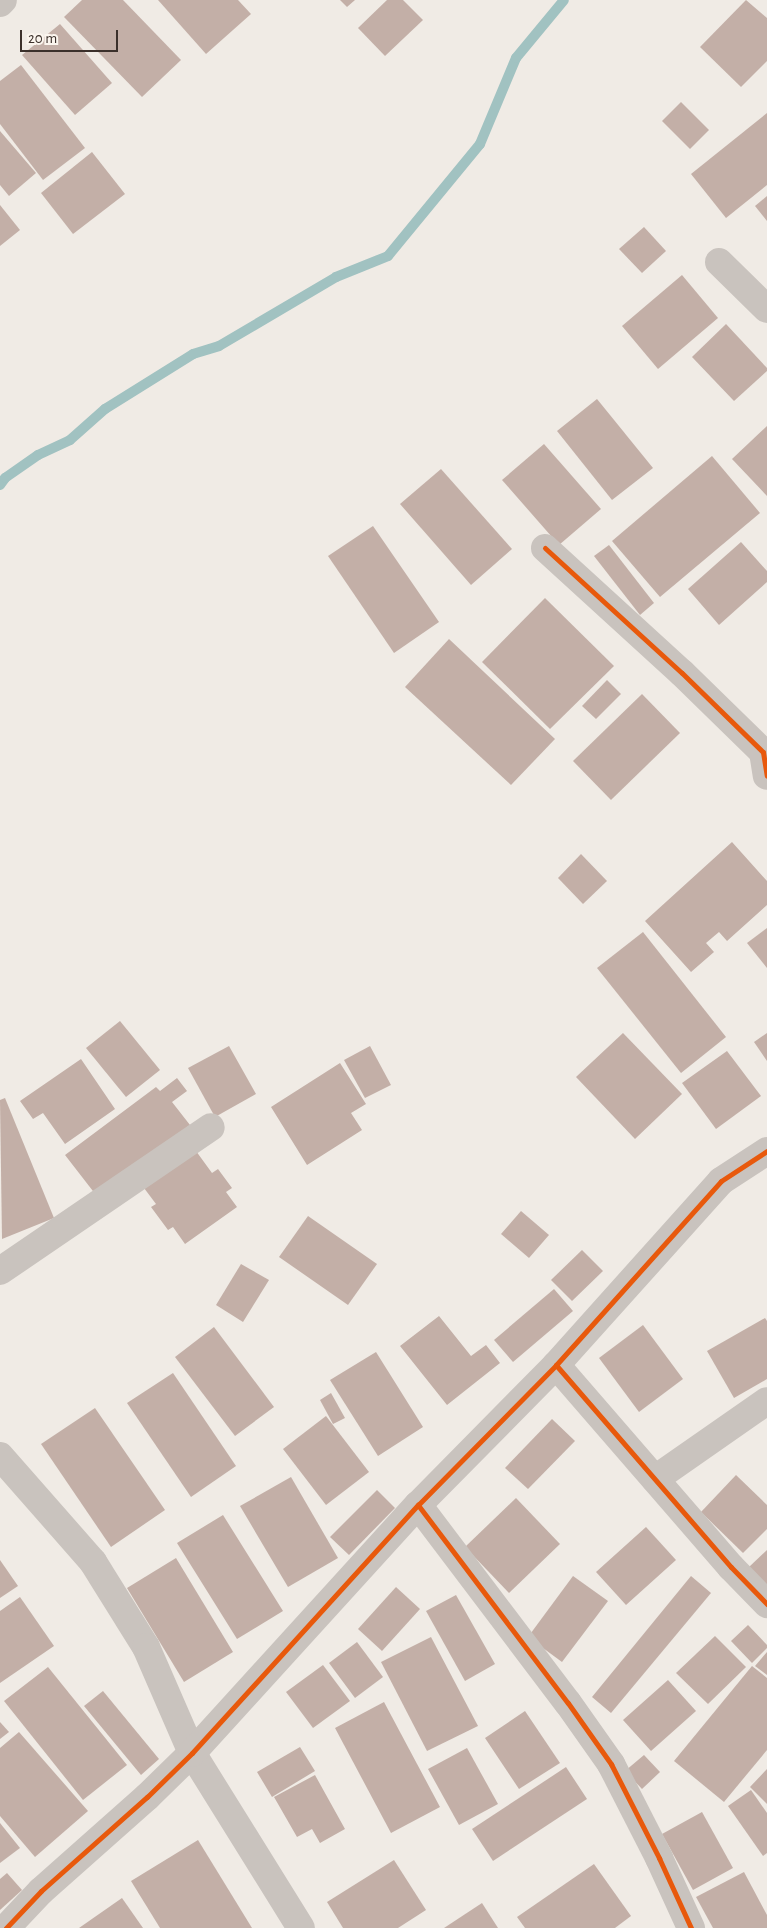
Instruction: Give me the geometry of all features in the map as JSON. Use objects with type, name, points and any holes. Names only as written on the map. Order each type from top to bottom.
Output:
[{"type":"street","points":[[719,262],[767,309]]},
{"type":"street","points":[[545,548],[682,673],[766,759]]},
{"type":"street","points":[[0,1271],[211,1127]]},
{"type":"street","points":[[6,1928],[41,1891],[147,1797],[192,1753],[418,1505],[556,1365],[720,1182],[767,1152]]},
{"type":"street","points":[[556,1365],[731,1567],[767,1604]]},
{"type":"street","points":[[655,1479],[767,1401]]},
{"type":"street","points":[[0,1456],[93,1562],[146,1648],[192,1753],[301,1928]]},
{"type":"street","points":[[418,1505],[568,1703],[611,1764],[659,1858],[691,1928]]},
{"type":"building","points":[[82,0],[123,0],[181,60],[142,97],[64,17]]},
{"type":"building","points":[[158,0],[238,0],[251,14],[206,54]]},
{"type":"building","points":[[340,0],[355,0],[347,7]]},
{"type":"building","points":[[387,0],[403,0],[423,20],[385,56],[358,28]]},
{"type":"building","points":[[746,0],[767,18],[767,61],[741,87],[700,47]]},
{"type":"building","points":[[60,24],[112,83],[75,115],[22,55]]},
{"type":"building","points":[[21,65],[85,148],[43,180],[0,124],[0,81]]},
{"type":"building","points":[[681,102],[709,130],[690,149],[662,121]]},
{"type":"building","points":[[767,113],[767,185],[726,218],[691,174]]},
{"type":"building","points":[[0,131],[36,173],[9,196],[0,185]]},
{"type":"building","points":[[92,152],[125,194],[73,234],[41,193]]},
{"type":"building","points":[[767,196],[767,221],[755,206]]},
{"type":"building","points":[[0,205],[20,230],[0,246]]},
{"type":"building","points":[[644,227],[666,251],[642,273],[619,249]]},
{"type":"building","points":[[682,275],[718,318],[658,369],[622,326]]},
{"type":"building","points":[[726,324],[767,368],[767,371],[734,401],[692,357]]},
{"type":"building","points":[[597,399],[653,468],[612,500],[557,431]]},
{"type":"building","points":[[767,426],[767,496],[732,459]]},
{"type":"building","points":[[544,444],[601,509],[559,545],[502,480]]},
{"type":"building","points":[[712,456],[760,513],[660,597],[612,541]]},
{"type":"building","points":[[441,469],[512,549],[471,585],[400,504]]},
{"type":"building","points":[[373,526],[439,622],[394,653],[328,556]]},
{"type":"building","points":[[741,542],[767,571],[767,582],[719,625],[688,589]]},
{"type":"building","points":[[609,545],[654,603],[640,615],[594,556]]},
{"type":"building","points":[[545,598],[614,666],[550,729],[482,662]]},
{"type":"building","points":[[449,639],[555,739],[511,785],[405,687]]},
{"type":"building","points":[[607,680],[621,694],[596,719],[582,706]]},
{"type":"building","points":[[642,694],[680,733],[611,800],[573,761]]},
{"type":"building","points":[[732,842],[767,881],[767,905],[727,941],[719,932],[706,943],[714,952],[691,972],[645,921]]},
{"type":"building","points":[[581,854],[607,881],[583,904],[558,878]]},
{"type":"building","points":[[767,928],[767,968],[747,943]]},
{"type":"building","points":[[643,932],[726,1037],[681,1073],[597,968]]},
{"type":"building","points":[[120,1021],[160,1070],[126,1097],[86,1048]]},
{"type":"building","points":[[623,1033],[682,1094],[635,1139],[576,1077]]},
{"type":"building","points":[[767,1033],[767,1061],[754,1042]]},
{"type":"building","points":[[229,1046],[256,1094],[215,1117],[188,1068]]},
{"type":"building","points":[[370,1046],[391,1085],[365,1098],[344,1060]]},
{"type":"building","points":[[727,1051],[761,1096],[716,1129],[682,1083]]},
{"type":"building","points":[[81,1059],[115,1109],[65,1144],[43,1113],[33,1119],[20,1101]]},
{"type":"building","points":[[340,1063],[366,1104],[351,1113],[362,1130],[307,1165],[271,1107]]},
{"type":"building","points":[[177,1078],[187,1091],[172,1102],[190,1125],[96,1195],[65,1155],[156,1087],[160,1091]]},
{"type":"building","points":[[5,1098],[54,1218],[2,1239],[0,1100]]},
{"type":"building","points":[[196,1151],[212,1173],[218,1169],[232,1188],[226,1192],[237,1207],[185,1244],[173,1227],[168,1230],[151,1207],[156,1204],[144,1188]]},
{"type":"building","points":[[521,1211],[549,1235],[529,1258],[501,1234]]},
{"type":"building","points":[[308,1216],[377,1264],[348,1305],[279,1257]]},
{"type":"building","points":[[582,1250],[603,1271],[572,1301],[551,1280]]},
{"type":"building","points":[[241,1264],[269,1280],[243,1322],[216,1305]]},
{"type":"building","points":[[554,1289],[573,1311],[513,1362],[494,1340]]},
{"type":"building","points":[[439,1316],[471,1356],[486,1345],[500,1363],[447,1405],[400,1346]]},
{"type":"building","points":[[765,1318],[767,1321],[767,1379],[734,1398],[707,1351]]},
{"type":"building","points":[[643,1325],[683,1379],[639,1412],[599,1358]]},
{"type":"building","points":[[214,1327],[274,1407],[235,1436],[175,1357]]},
{"type":"building","points":[[376,1352],[423,1427],[378,1456],[330,1380]]},
{"type":"building","points":[[173,1373],[236,1466],[191,1497],[127,1403]]},
{"type":"building","points":[[331,1393],[345,1418],[333,1424],[320,1400]]},
{"type":"building","points":[[95,1408],[165,1510],[111,1547],[41,1444]]},
{"type":"building","points":[[326,1416],[369,1472],[326,1505],[283,1449]]},
{"type":"building","points":[[552,1419],[575,1441],[528,1489],[505,1468]]},
{"type":"building","points":[[736,1475],[767,1505],[767,1529],[743,1553],[701,1512]]},
{"type":"building","points":[[291,1477],[338,1558],[288,1587],[240,1506]]},
{"type":"building","points":[[377,1490],[395,1508],[349,1555],[330,1537]]},
{"type":"building","points":[[516,1498],[560,1544],[509,1593],[465,1547]]},
{"type":"building","points":[[223,1515],[283,1611],[237,1639],[177,1543]]},
{"type":"building","points":[[646,1527],[676,1560],[626,1605],[596,1572]]},
{"type":"building","points":[[767,1550],[767,1586],[749,1567]]},
{"type":"building","points":[[176,1558],[233,1652],[184,1682],[127,1588]]},
{"type":"building","points":[[0,1560],[18,1586],[0,1598]]},
{"type":"building","points":[[573,1576],[608,1601],[562,1662],[528,1637]]},
{"type":"building","points":[[691,1576],[711,1593],[611,1713],[592,1697]]},
{"type":"building","points":[[396,1587],[420,1609],[382,1651],[358,1629]]},
{"type":"building","points":[[456,1595],[495,1664],[465,1681],[426,1611]]},
{"type":"building","points":[[20,1597],[54,1646],[0,1683],[0,1611]]},
{"type":"building","points":[[748,1625],[767,1645],[767,1648],[752,1663],[731,1641]]},
{"type":"building","points":[[715,1636],[746,1667],[708,1704],[676,1673]]},
{"type":"building","points":[[431,1637],[478,1726],[427,1751],[381,1662]]},
{"type":"building","points":[[357,1642],[383,1677],[355,1698],[329,1663]]},
{"type":"building","points":[[767,1652],[767,1675],[755,1666]]},
{"type":"building","points":[[323,1665],[350,1701],[313,1728],[286,1692]]},
{"type":"building","points":[[752,1666],[767,1678],[767,1750],[724,1802],[674,1761]]},
{"type":"building","points":[[48,1667],[127,1765],[83,1800],[4,1701]]},
{"type":"building","points":[[668,1680],[696,1711],[651,1751],[623,1720]]},
{"type":"building","points":[[103,1691],[159,1759],[141,1775],[84,1706]]},
{"type":"building","points":[[384,1702],[440,1807],[391,1833],[335,1728]]},
{"type":"building","points":[[525,1711],[560,1763],[519,1789],[485,1738]]},
{"type":"building","points":[[0,1722],[9,1732],[0,1739]]},
{"type":"building","points":[[19,1732],[88,1811],[35,1857],[0,1816],[0,1748]]},
{"type":"building","points":[[300,1747],[315,1771],[272,1797],[257,1772]]},
{"type":"building","points":[[467,1748],[498,1804],[459,1825],[428,1769]]},
{"type":"building","points":[[644,1755],[660,1772],[642,1789],[625,1771]]},
{"type":"building","points":[[566,1767],[587,1799],[493,1861],[472,1829]]},
{"type":"building","points":[[767,1769],[767,1804],[750,1787]]},
{"type":"building","points":[[315,1775],[345,1829],[320,1843],[312,1829],[297,1837],[274,1797]]},
{"type":"building","points":[[751,1790],[767,1813],[767,1853],[763,1856],[728,1806]]},
{"type":"building","points":[[702,1812],[733,1868],[693,1890],[662,1834]]},
{"type":"building","points":[[0,1823],[20,1848],[0,1863]]},
{"type":"building","points":[[198,1840],[252,1928],[160,1928],[131,1881]]},
{"type":"building","points":[[394,1860],[426,1910],[398,1928],[343,1928],[327,1902]]},
{"type":"building","points":[[594,1864],[631,1916],[615,1928],[525,1928],[517,1917]]},
{"type":"building","points":[[744,1872],[767,1915],[767,1928],[713,1928],[696,1897]]},
{"type":"building","points":[[7,1873],[22,1890],[0,1910],[0,1879]]},
{"type":"building","points":[[122,1898],[143,1928],[79,1928]]},
{"type":"building","points":[[482,1903],[498,1928],[444,1928]]},
{"type":"waterway","points":[[0,485],[5,478],[38,455],[70,440],[105,409],[193,354],[219,346],[336,277],[388,256],[480,144],[516,58],[564,0]]},
{"type":"cycle path","points":[[545,548],[682,673],[763,752],[767,776]]},
{"type":"cycle path","points":[[6,1928],[41,1891],[147,1797],[192,1753],[418,1505],[556,1365],[721,1181],[767,1151]]},
{"type":"cycle path","points":[[556,1365],[731,1567],[767,1604]]},
{"type":"cycle path","points":[[418,1505],[568,1703],[611,1764],[659,1858],[691,1928]]}]
